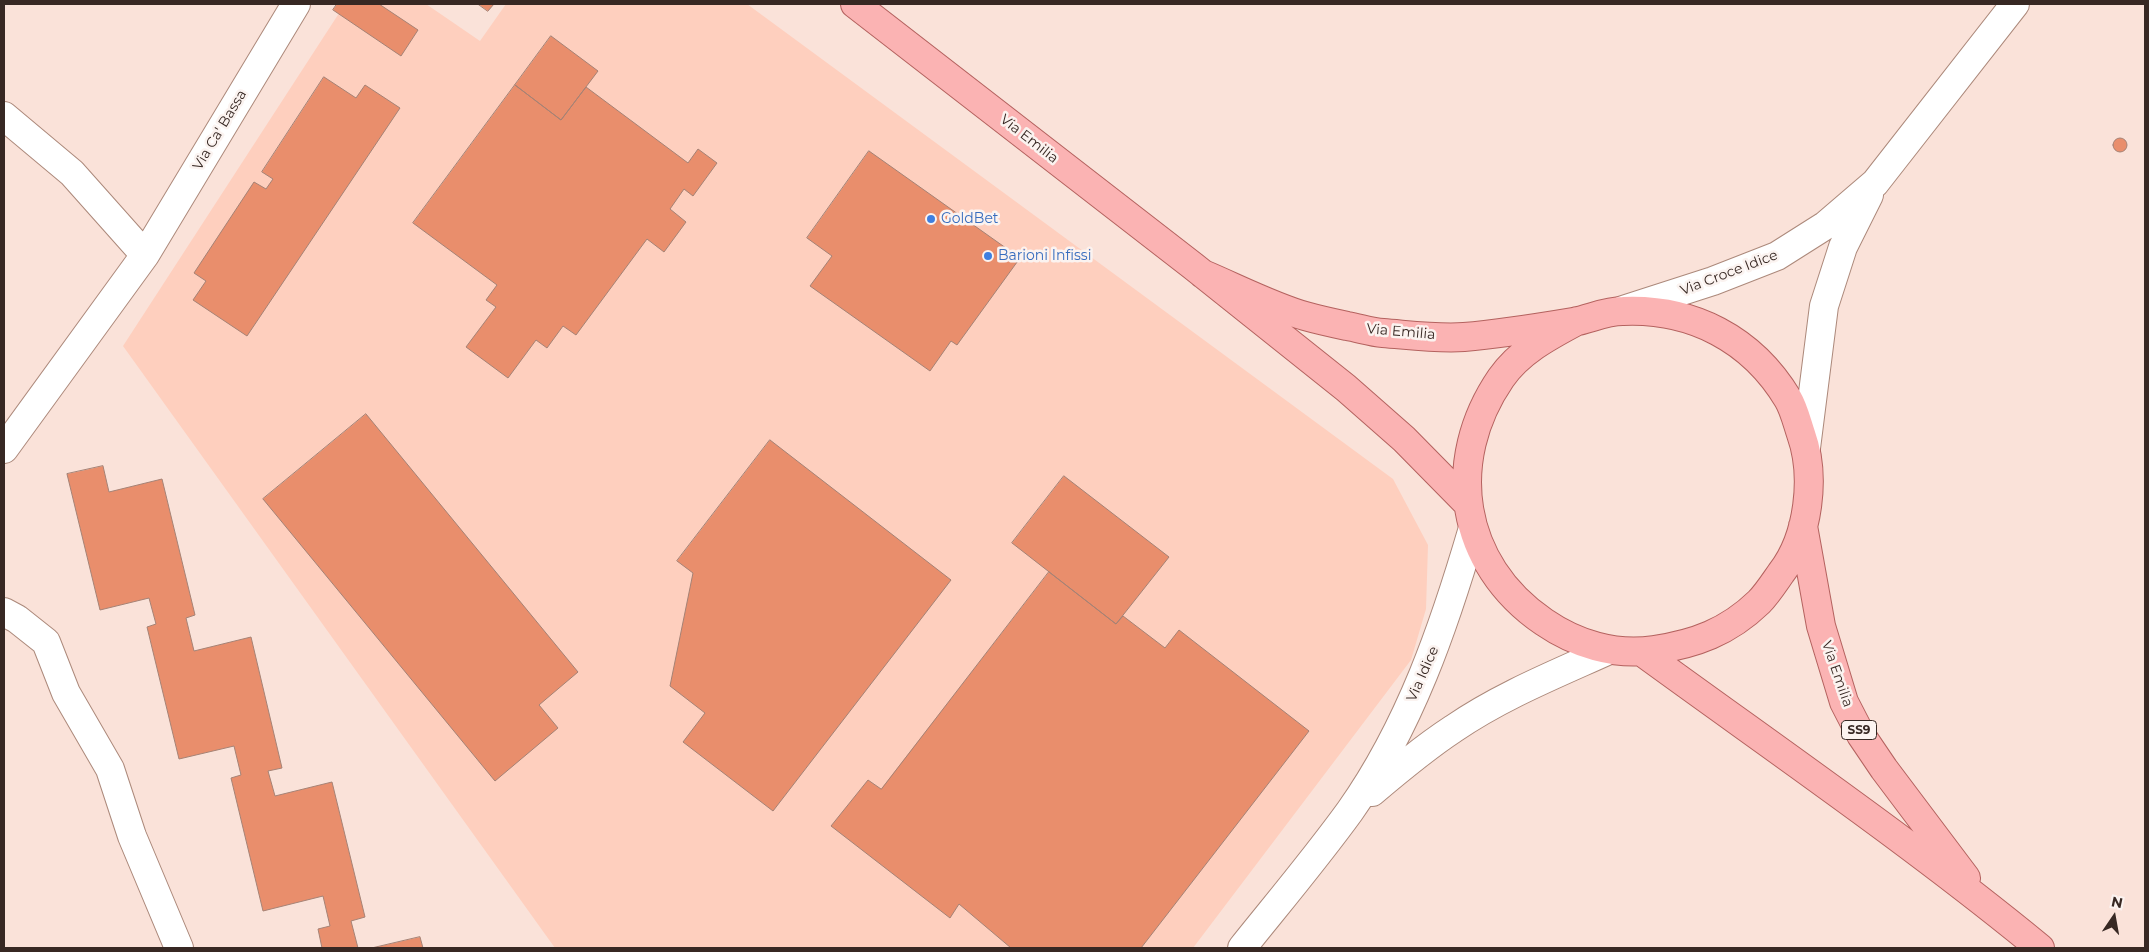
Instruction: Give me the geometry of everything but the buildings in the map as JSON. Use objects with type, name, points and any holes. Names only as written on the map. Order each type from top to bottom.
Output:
[{"type":"main road","name":"Via Ca' Bassa","points":[[4,449],[145,255],[296,4]]},
{"type":"main road","name":"Via Emilia","points":[[855,4],[1203,274],[1346,388],[1404,439],[1470,516],[1492,572],[1523,608],[1563,635],[1609,650],[1642,652],[1685,646],[1725,628],[1760,602],[1786,567],[1804,526],[1809,488],[1806,448],[1789,401],[1759,360],[1719,330],[1672,313],[1622,311],[1599,314],[1577,321],[1462,337],[1380,333],[1302,316],[1203,274]]},
{"type":"main road","name":"Via Croce Idice","points":[[1622,311],[1713,282],[1777,256],[1826,225],[1875,183],[2015,4]]},
{"type":"main road","points":[[4,116],[72,173],[145,255]]},
{"type":"main road","name":"Via Croce Idice","points":[[1806,448],[1824,306],[1843,247],[1875,183]]},
{"type":"main road","name":"Via Emilia","points":[[1470,516],[1468,458],[1480,414],[1503,375],[1536,343],[1577,321]]},
{"type":"main road","name":"Via Idice","points":[[1242,948],[1350,811],[1386,753],[1437,644],[1452,601],[1470,516]]},
{"type":"main road","name":"Via Emilia","points":[[1804,526],[1820,626],[1844,702],[1861,735],[1884,769],[1983,901]]},
{"type":"main road","points":[[4,612],[17,619],[46,642],[66,693],[110,769],[132,836],[179,948]]},
{"type":"main road","name":"Via Idice","points":[[1350,811],[1402,766],[1454,728],[1522,690],[1609,650]]},
{"type":"main road","name":"Via Emilia","points":[[1642,652],[1983,901],[2040,948]]},
{"type":"shaded area","points":[[345,4],[426,4],[480,41],[506,4],[747,4],[1393,479],[1428,545],[1426,609],[1411,660],[1193,948],[555,948],[123,346]]},
{"type":"place","name":"GoldBet","points":[[931,219]]},
{"type":"place","name":"Barioni Infissi","points":[[988,256]]}]
